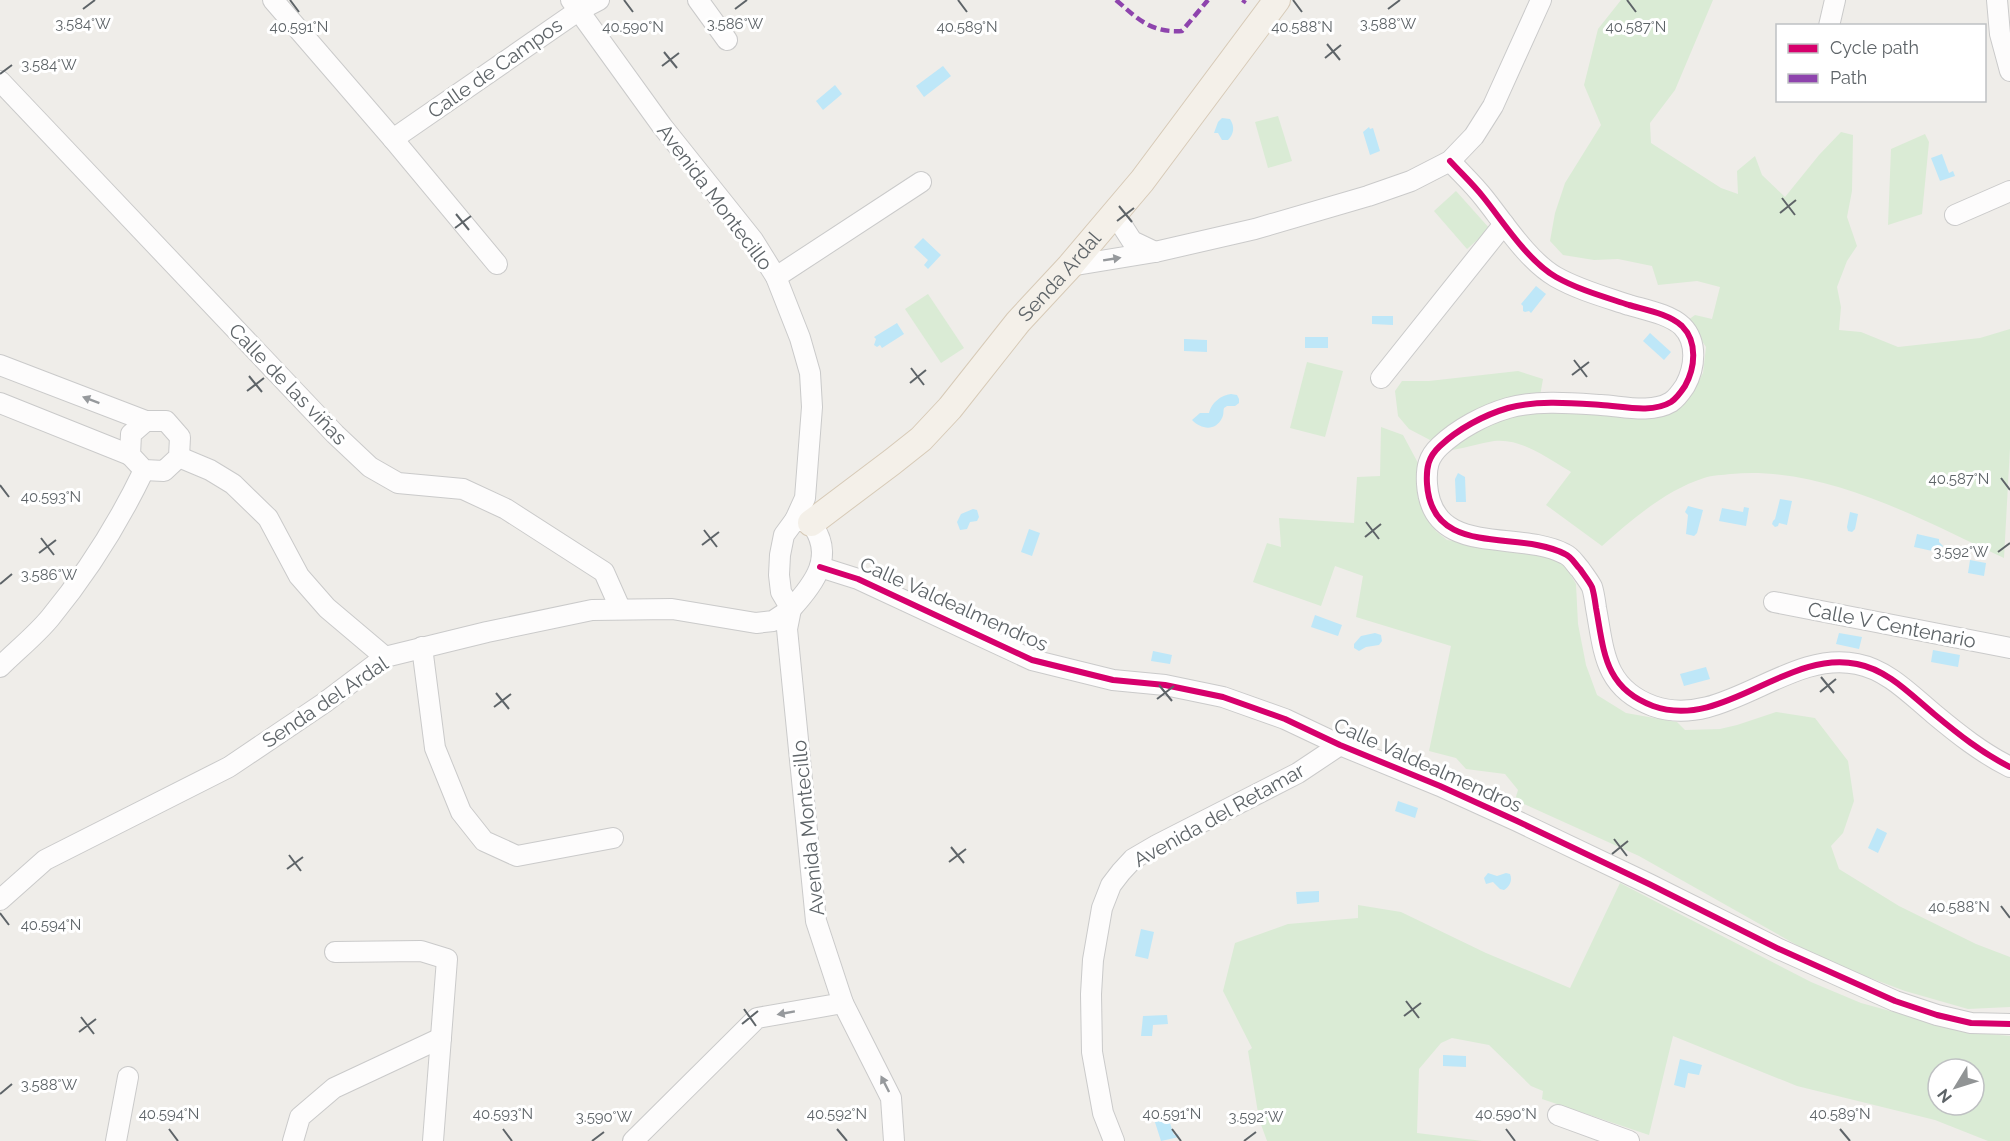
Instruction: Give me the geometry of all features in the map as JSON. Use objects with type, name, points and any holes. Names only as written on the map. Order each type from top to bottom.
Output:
[{"type":"main road","name":"Senda Ardal","points":[[803,522],[892,462],[921,439],[950,408],[1018,322],[1070,266],[1142,181],[1277,0]]},
{"type":"street","points":[[273,0],[497,264]]},
{"type":"street","name":"Calle de Campos","points":[[393,139],[575,5],[599,0]]},
{"type":"street","points":[[698,0],[727,40]]},
{"type":"street","points":[[1070,266],[1155,252],[1255,229],[1368,196],[1411,181],[1450,161],[1474,136],[1494,106],[1541,0]]},
{"type":"street","points":[[1829,24],[1835,0]]},
{"type":"street","points":[[1997,0],[2000,34],[2010,71]]},
{"type":"street","name":"Avenida Montecillo","points":[[575,5],[662,126],[753,240],[776,277],[800,338],[810,373],[812,407],[803,522],[784,536],[779,575],[781,592],[791,609],[787,629],[816,921],[843,1003],[891,1098],[894,1141]]},
{"type":"street","name":"Calle de las viñas","points":[[0,81],[335,434],[370,467],[398,483],[463,489],[506,508],[604,572],[620,608]]},
{"type":"street","points":[[1450,161],[1482,195],[1534,258],[1553,276],[1590,293],[1669,318],[1683,327],[1691,342],[1694,358],[1690,376],[1681,392],[1670,403],[1646,409],[1596,404],[1548,403],[1509,408],[1473,422],[1441,446],[1430,459],[1426,470],[1428,499],[1438,517],[1449,529],[1464,535],[1548,548],[1569,555],[1591,585],[1606,657],[1614,679],[1632,695],[1654,707],[1684,711],[1716,705],[1819,663],[1859,664],[1888,676],[1967,740],[2010,767]]},
{"type":"street","points":[[776,277],[921,182]]},
{"type":"street","points":[[1955,214],[2010,191]]},
{"type":"street","points":[[1114,213],[1132,241],[1155,252]]},
{"type":"street","points":[[1381,378],[1504,224]]},
{"type":"street","points":[[0,365],[146,420],[166,421],[180,436],[179,457],[164,471],[144,470],[130,455],[0,403]]},
{"type":"street","points":[[130,455],[131,434],[146,420]]},
{"type":"street","points":[[179,457],[210,470],[233,484],[268,518],[289,560],[327,608],[385,657]]},
{"type":"street","points":[[0,667],[49,619],[98,551],[128,504],[144,470]]},
{"type":"street","points":[[791,609],[816,580],[820,567],[821,553],[816,530],[803,522]]},
{"type":"street","name":"Calle Valdealmendros","points":[[820,567],[858,579],[1032,660],[1113,680],[1165,685],[1223,697],[1285,719],[1340,745],[1440,786],[1648,884],[1779,949],[1895,1001],[1971,1023],[2010,1024]]},
{"type":"street","name":"Calle V Centenario","points":[[1774,602],[2010,648]]},
{"type":"street","name":"Senda del Ardal","points":[[0,900],[45,860],[229,767],[324,703],[385,657],[592,610],[672,609],[756,623],[772,621],[791,609]]},
{"type":"street","points":[[422,647],[435,748],[461,812],[484,841],[517,856],[613,838]]},
{"type":"street","name":"Avenida del Retamar","points":[[1114,1141],[1103,1113],[1092,1052],[1091,994],[1093,960],[1102,908],[1111,885],[1121,872],[1141,855],[1298,773],[1340,745]]},
{"type":"street","points":[[335,952],[421,951],[447,959],[433,1141]]},
{"type":"street","points":[[633,1141],[757,1018],[843,1003]]},
{"type":"street","points":[[293,1141],[300,1117],[334,1088],[441,1038]]},
{"type":"street","points":[[116,1141],[128,1077]]},
{"type":"street","points":[[1558,1115],[1629,1141]]},
{"type":"green space","points":[[1621,0],[1713,0],[1675,90],[1650,123],[1651,143],[1721,188],[1738,194],[1737,171],[1755,156],[1762,175],[1785,197],[1841,132],[1853,135],[1852,191],[1847,217],[1857,246],[1847,261],[1837,287],[1841,307],[1839,330],[1861,332],[1898,347],[1980,338],[2010,329],[2010,448],[2004,558],[1872,498],[1802,478],[1766,473],[1714,476],[1690,483],[1650,507],[1602,546],[1546,505],[1571,472],[1568,470],[1533,449],[1514,442],[1494,441],[1452,450],[1444,435],[1430,440],[1409,429],[1398,416],[1395,391],[1402,381],[1429,381],[1518,371],[1543,379],[1537,413],[1600,412],[1695,388],[1703,373],[1706,347],[1688,320],[1695,315],[1712,319],[1720,287],[1697,281],[1658,285],[1652,266],[1618,259],[1594,260],[1563,255],[1550,241],[1555,213],[1565,183],[1601,125],[1584,85],[1598,29]]},
{"type":"green space","points":[[1278,116],[1292,161],[1268,168],[1255,122]]},
{"type":"green space","points":[[1925,134],[1929,142],[1922,214],[1888,225],[1891,149]]},
{"type":"green space","points":[[1456,191],[1490,229],[1467,249],[1434,211]]},
{"type":"green space","points":[[928,294],[964,348],[941,363],[905,309]]},
{"type":"green space","points":[[1307,362],[1343,371],[1325,437],[1290,428]]},
{"type":"green space","points":[[1381,427],[1403,435],[1418,463],[1416,480],[1418,499],[1426,517],[1436,531],[1447,540],[1537,553],[1553,557],[1565,565],[1576,584],[1578,624],[1586,665],[1597,695],[1626,713],[1677,722],[1685,730],[1720,729],[1776,712],[1815,718],[1848,761],[1854,801],[1843,833],[1831,846],[1839,869],[1899,906],[1976,944],[2010,957],[2010,1007],[1968,1009],[1905,991],[1825,961],[1639,856],[1515,800],[1518,790],[1505,774],[1466,769],[1456,758],[1429,751],[1451,646],[1356,617],[1363,576],[1335,566],[1321,606],[1253,582],[1267,543],[1281,547],[1279,518],[1354,523],[1357,477],[1380,476]]},
{"type":"green space","points":[[1620,883],[1811,982],[1861,1003],[1952,1028],[2010,1036],[2010,1141],[1988,1141],[1935,1120],[1797,1086],[1673,1036],[1649,1135],[1542,1099],[1543,1091],[1531,1086],[1489,1045],[1452,1038],[1441,1043],[1419,1069],[1417,1133],[1483,1141],[1267,1141],[1259,1119],[1248,1051],[1252,1048],[1223,991],[1235,943],[1288,924],[1358,918],[1358,905],[1401,912],[1486,953],[1570,988]]},
{"type":"water","points":[[943,66],[951,76],[924,97],[916,86]]},
{"type":"water","points":[[835,85],[842,94],[823,110],[816,101]]},
{"type":"water","points":[[1222,118],[1230,119],[1233,125],[1233,133],[1228,140],[1222,140],[1218,133],[1214,133]]},
{"type":"water","points":[[1369,127],[1373,128],[1380,151],[1370,155],[1363,132]]},
{"type":"water","points":[[1942,154],[1949,173],[1953,171],[1955,176],[1940,181],[1931,158]]},
{"type":"water","points":[[923,238],[941,255],[928,269],[924,265],[928,260],[914,247]]},
{"type":"water","points":[[1536,286],[1546,294],[1531,313],[1525,312],[1521,304]]},
{"type":"water","points":[[1372,316],[1393,316],[1393,325],[1372,324]]},
{"type":"water","points":[[897,323],[904,334],[882,348],[880,345],[877,347],[874,345],[876,339],[874,337]]},
{"type":"water","points":[[1650,333],[1671,352],[1664,360],[1643,341]]},
{"type":"water","points":[[1305,337],[1328,337],[1328,348],[1305,348]]},
{"type":"water","points":[[1184,339],[1207,340],[1207,352],[1184,351]]},
{"type":"water","points":[[1231,394],[1237,395],[1239,403],[1224,408],[1223,417],[1216,425],[1208,428],[1192,420],[1200,413],[1209,413],[1217,400]]},
{"type":"water","points":[[1458,473],[1465,477],[1466,502],[1456,502],[1455,479]]},
{"type":"water","points":[[1780,499],[1792,501],[1787,525],[1779,523],[1775,527],[1772,524]]},
{"type":"water","points":[[1688,506],[1703,510],[1697,533],[1694,536],[1686,534],[1688,515],[1685,512]]},
{"type":"water","points":[[1744,507],[1749,508],[1746,526],[1719,521],[1722,508],[1743,512]]},
{"type":"water","points":[[973,509],[977,510],[979,517],[977,521],[970,522],[967,529],[960,530],[957,522],[961,514]]},
{"type":"water","points":[[1850,512],[1858,514],[1855,529],[1852,532],[1848,531],[1847,527]]},
{"type":"water","points":[[1029,529],[1040,533],[1032,556],[1021,552]]},
{"type":"water","points":[[1917,534],[1939,539],[1943,546],[1941,549],[1937,548],[1937,552],[1914,547]]},
{"type":"water","points":[[1970,560],[1986,563],[1984,576],[1968,573]]},
{"type":"water","points":[[1315,615],[1342,625],[1338,636],[1311,627]]},
{"type":"water","points":[[1375,633],[1381,635],[1382,641],[1379,645],[1366,647],[1359,651],[1354,648],[1354,644],[1361,636]]},
{"type":"water","points":[[1839,633],[1862,637],[1859,649],[1836,644]]},
{"type":"water","points":[[1933,650],[1960,655],[1958,667],[1931,662]]},
{"type":"water","points":[[1153,651],[1172,655],[1170,664],[1151,661]]},
{"type":"water","points":[[1706,667],[1710,679],[1684,686],[1680,674]]},
{"type":"water","points":[[1398,801],[1418,808],[1415,818],[1395,811]]},
{"type":"water","points":[[1877,828],[1887,833],[1878,853],[1868,848]]},
{"type":"water","points":[[1488,873],[1497,876],[1510,874],[1510,883],[1504,890],[1493,882],[1486,884],[1484,878]]},
{"type":"water","points":[[1319,891],[1319,902],[1297,904],[1296,892]]},
{"type":"water","points":[[1141,929],[1154,932],[1148,959],[1135,956]]},
{"type":"water","points":[[1167,1015],[1168,1024],[1153,1025],[1152,1036],[1141,1036],[1143,1016]]},
{"type":"water","points":[[1443,1055],[1466,1056],[1466,1067],[1443,1066]]},
{"type":"water","points":[[1680,1059],[1702,1065],[1699,1075],[1688,1073],[1685,1088],[1674,1085]]},
{"type":"water","points":[[1166,1111],[1174,1135],[1178,1134],[1179,1137],[1161,1141],[1153,1116]]},
{"type":"marked path","points":[[1116,0],[1153,27],[1171,31],[1182,31],[1208,0]]},
{"type":"cycle path","points":[[1450,161],[1480,193],[1526,252],[1546,270],[1565,282],[1583,289],[1671,318],[1682,326],[1691,340],[1693,363],[1685,386],[1675,399],[1663,406],[1636,408],[1566,403],[1519,405],[1490,414],[1472,423],[1447,440],[1430,459],[1427,484],[1432,508],[1444,523],[1460,533],[1546,547],[1570,557],[1592,587],[1601,639],[1609,666],[1625,689],[1653,706],[1679,711],[1705,708],[1730,700],[1805,668],[1831,663],[1857,664],[1889,677],[1970,743],[2010,767]]},
{"type":"cycle path","points":[[820,567],[858,579],[1032,660],[1113,680],[1165,685],[1223,697],[1285,719],[1517,821],[1779,949],[1895,1001],[1971,1023],[2010,1024]]}]
